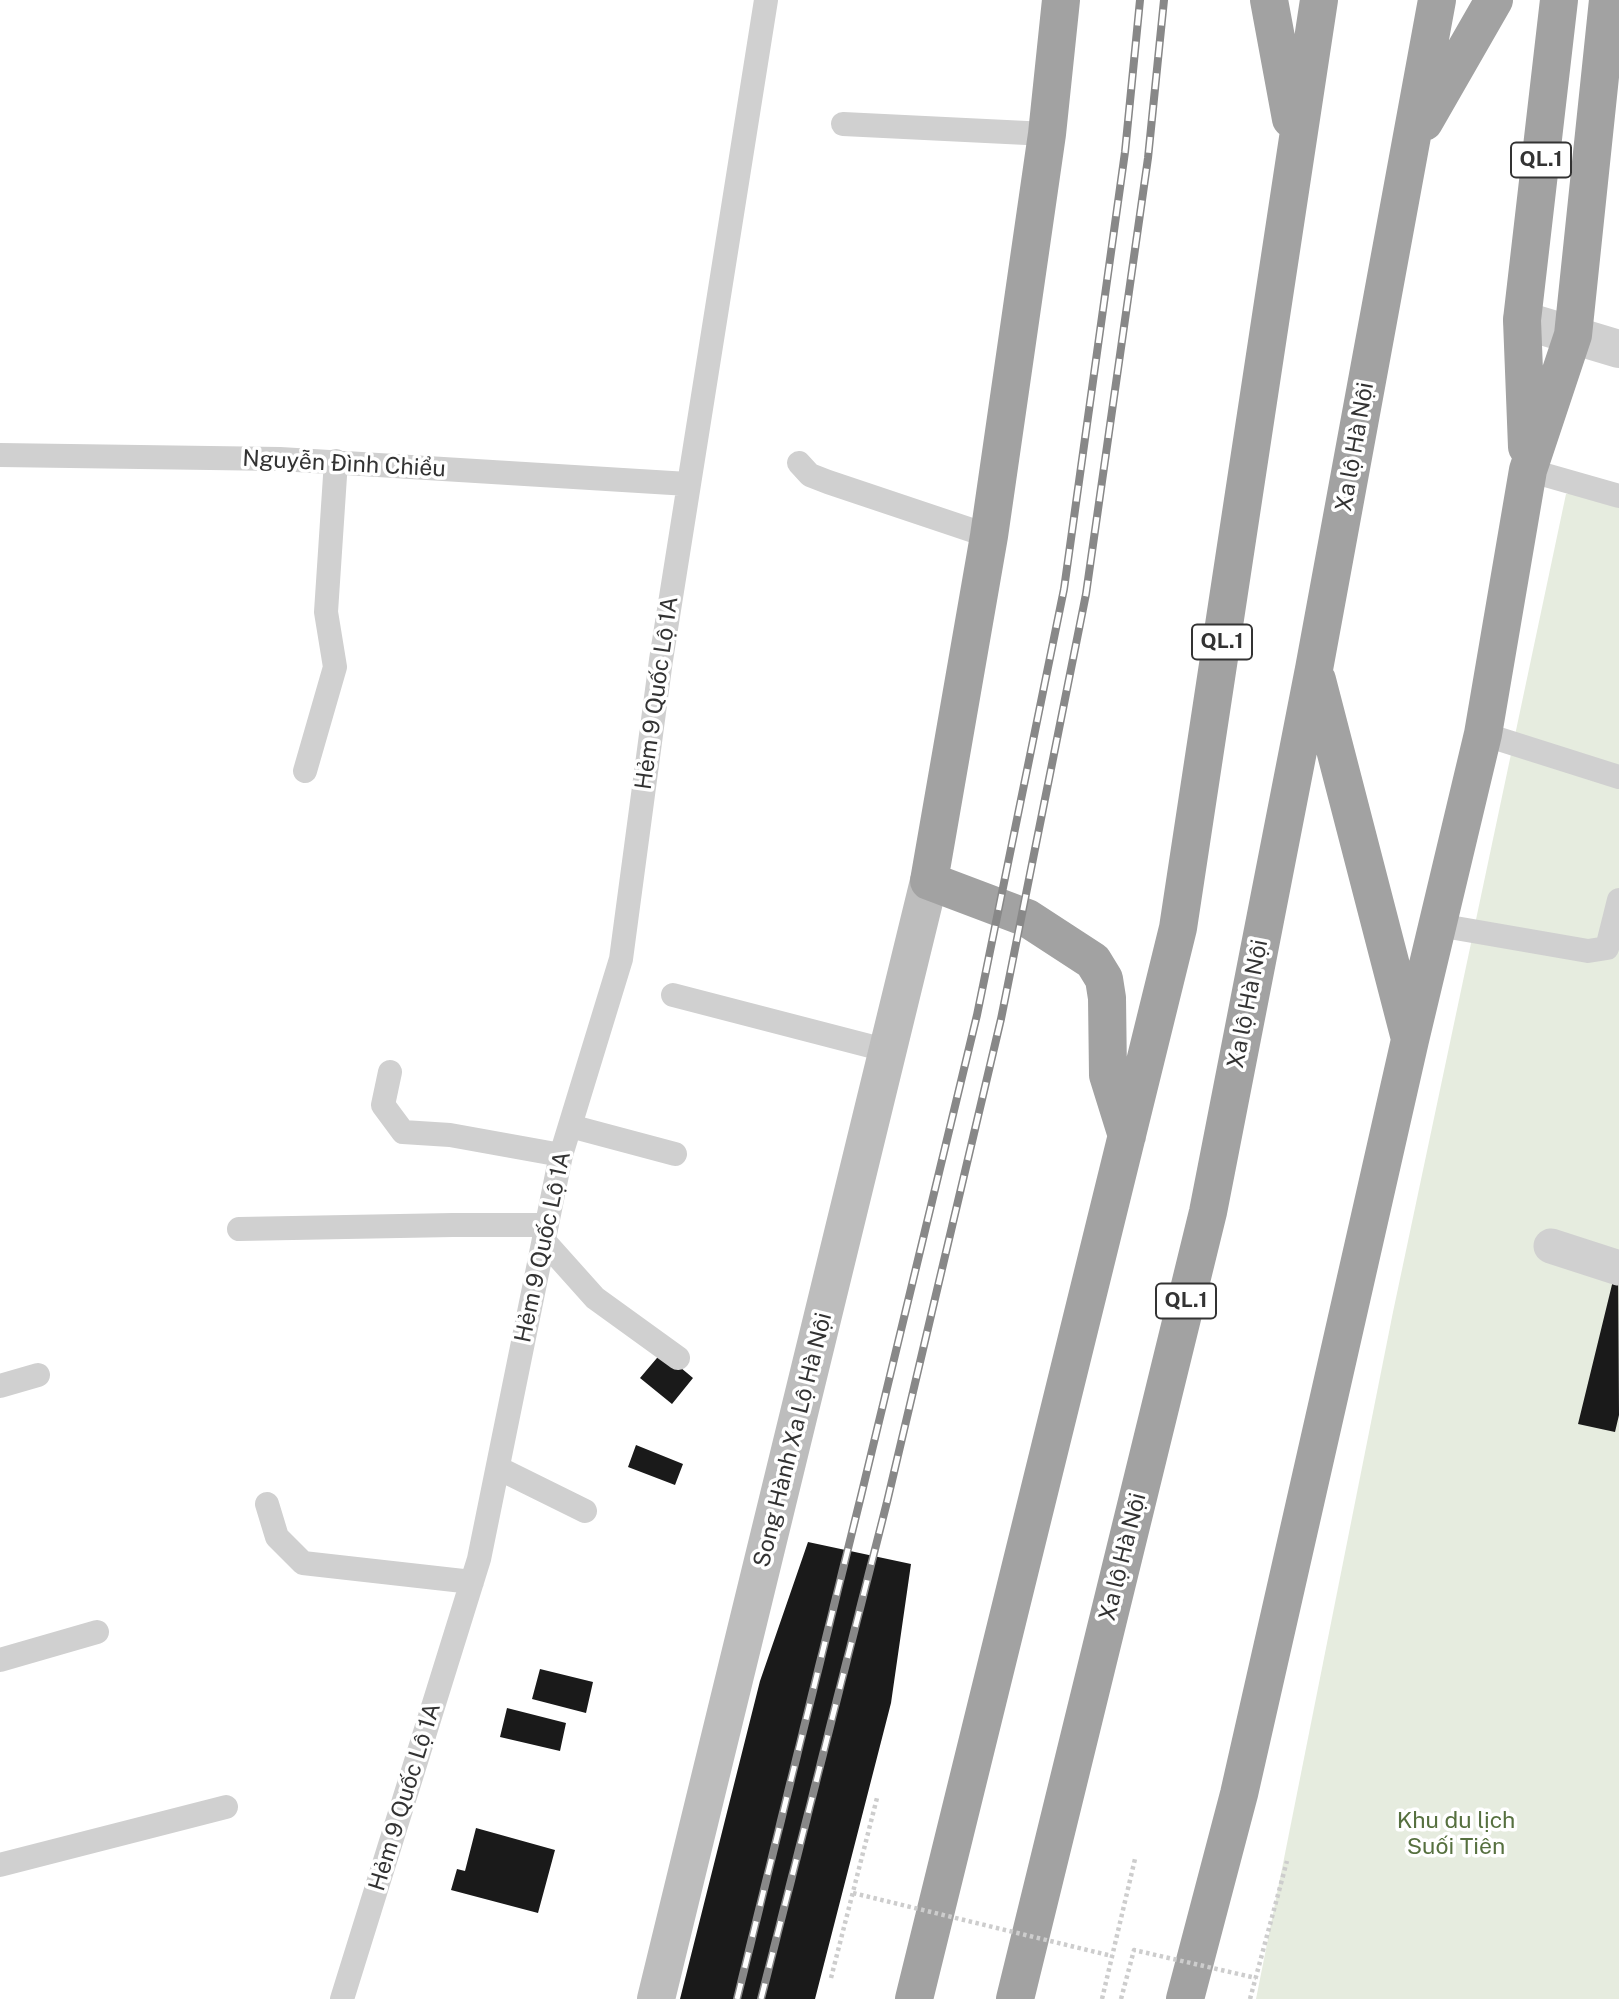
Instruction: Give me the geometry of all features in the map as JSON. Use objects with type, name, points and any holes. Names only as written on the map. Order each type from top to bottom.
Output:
[{"type":"highway","points":[[1061,0],[1047,134],[989,536],[929,881],[1027,918],[1093,961],[1104,979],[1107,998],[1108,1075],[1127,1136]]},
{"type":"highway","points":[[1269,0],[1296,145]]},
{"type":"highway","name":"QL.1","points":[[914,1999],[1178,928],[1319,0]]},
{"type":"highway","name":"Xa lộ Hà Nội","points":[[1015,1999],[1208,1212],[1314,669],[1437,0]]},
{"type":"highway","points":[[1409,148],[1494,0]]},
{"type":"highway","name":"QL.1","points":[[1528,470],[1522,320],[1559,0]]},
{"type":"highway","name":"QL.1","points":[[1185,1999],[1242,1782],[1410,1040],[1483,734],[1528,470],[1573,335],[1608,0]]},
{"type":"highway","points":[[1314,669],[1410,1040]]},
{"type":"main road","name":"Song Hành Xa Lộ Hà Nội","points":[[656,1999],[929,881]]},
{"type":"street","points":[[1522,320],[1619,349]]},
{"type":"street","points":[[1551,1246],[1619,1268]]},
{"type":"lane","name":"Hẻm 9 Quốc Lộ 1A","points":[[342,1999],[480,1559],[561,1155],[621,959],[661,660],[766,0]]},
{"type":"lane","points":[[843,124],[1047,134]]},
{"type":"lane","name":"Nguyễn Đình Chiểu","points":[[0,455],[336,461],[688,484]]},
{"type":"lane","points":[[305,771],[335,667],[326,612],[336,461]]},
{"type":"lane","points":[[799,463],[810,475],[819,479],[989,536]]},
{"type":"lane","points":[[1528,470],[1619,496]]},
{"type":"lane","points":[[1483,734],[1619,777]]},
{"type":"lane","points":[[1438,925],[1588,951],[1597,950],[1607,948],[1619,900]]},
{"type":"lane","points":[[673,995],[889,1051]]},
{"type":"lane","points":[[390,1072],[383,1105],[403,1132],[450,1135],[561,1155]]},
{"type":"lane","points":[[569,1126],[675,1154]]},
{"type":"lane","points":[[239,1230],[439,1225],[545,1233],[595,1298],[678,1358]]},
{"type":"lane","points":[[0,1386],[38,1375]]},
{"type":"lane","points":[[498,1468],[585,1511]]},
{"type":"lane","points":[[267,1504],[277,1537],[303,1563],[472,1582]]},
{"type":"lane","points":[[0,1660],[97,1632]]},
{"type":"lane","points":[[0,1865],[226,1807]]},
{"type":"path","points":[[831,1978],[877,1798]]},
{"type":"path","points":[[1102,1999],[1135,1859]]},
{"type":"path","points":[[1250,1999],[1287,1861]]},
{"type":"path","points":[[853,1893],[1112,1956]]},
{"type":"path","points":[[1121,1999],[1134,1951],[1256,1978]]},
{"type":"green space","name":"Khu du lịch Suối Tiên","points":[[1619,487],[1619,1999],[1256,1999],[1393,1312],[1566,494]]},
{"type":"building","points":[[1618,1260],[1619,1415],[1615,1432],[1578,1424]]},
{"type":"building","points":[[662,1352],[693,1378],[672,1404],[640,1378]]},
{"type":"building","points":[[636,1445],[683,1464],[675,1485],[628,1467]]},
{"type":"building","points":[[808,1542],[911,1564],[891,1703],[815,1999],[680,1999],[760,1681]]},
{"type":"building","points":[[540,1669],[593,1682],[586,1713],[532,1699]]},
{"type":"building","points":[[507,1708],[566,1723],[560,1751],[500,1737]]},
{"type":"building","points":[[476,1828],[555,1850],[538,1913],[451,1890],[457,1869],[465,1871]]},
{"type":"railway","points":[[737,1999],[977,1015],[1064,589],[1125,152],[1140,0]]},
{"type":"railway","points":[[761,1999],[887,1502],[1001,1019],[1086,594],[1148,158],[1164,0]]}]
